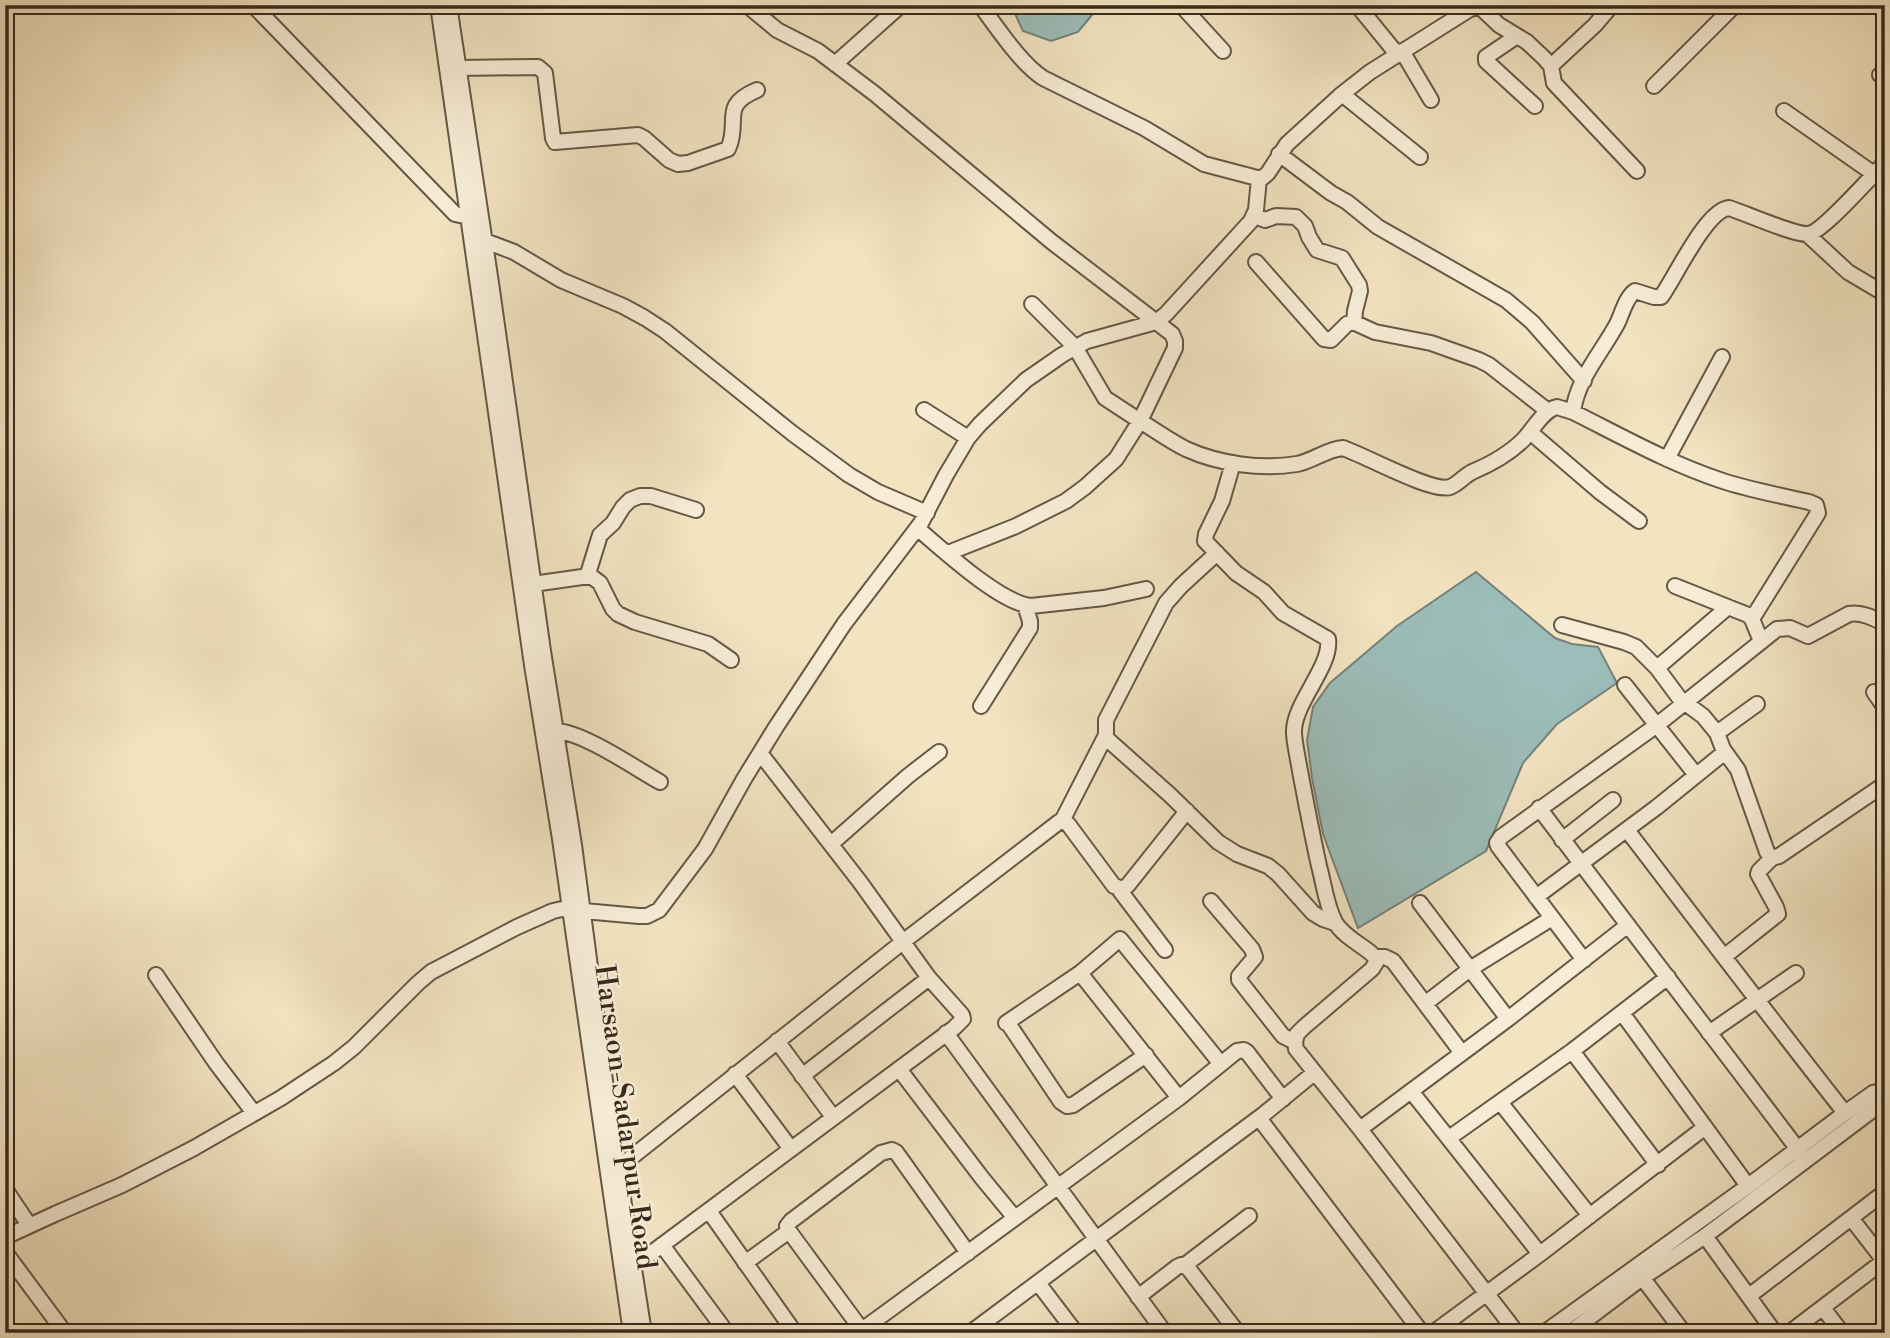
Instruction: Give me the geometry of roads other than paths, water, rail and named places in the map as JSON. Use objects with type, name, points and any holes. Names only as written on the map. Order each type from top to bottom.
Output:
[{"type":"street","points":[[253,5],[455,215],[472,213]]},
{"type":"street","points":[[438,5],[472,213],[532,665],[577,909]]},
{"type":"street","points":[[449,5],[472,213],[485,242],[556,731],[577,909]]},
{"type":"street","points":[[747,5],[777,30],[804,43],[875,94],[1052,242],[1172,334],[1175,345],[1140,421],[1116,459],[1086,487],[1066,501],[1016,526],[948,553]]},
{"type":"street","points":[[835,64],[901,5]]},
{"type":"street","points":[[980,5],[1018,53],[1043,78],[1144,128],[1204,164],[1259,178],[1265,177],[1279,154],[1299,132],[1370,72],[1464,8],[1480,7],[1499,26],[1530,44],[1551,66],[1554,83],[1637,171]]},
{"type":"street","points":[[1181,5],[1223,51]]},
{"type":"street","points":[[1357,5],[1399,52],[1431,100]]},
{"type":"street","points":[[1551,66],[1595,25],[1612,5]]},
{"type":"street","points":[[1654,86],[1735,5]]},
{"type":"street","points":[[1517,36],[1486,57],[1486,61],[1535,106]]},
{"type":"street","points":[[458,68],[538,66],[545,73],[555,142],[638,135],[678,164],[728,149],[736,104],[741,97],[757,90]]},
{"type":"street","points":[[1342,94],[1420,157]]},
{"type":"street","points":[[1784,111],[1879,169],[1817,231],[1807,234]]},
{"type":"street","points":[[1279,154],[1376,225],[1506,300],[1532,322],[1584,381]]},
{"type":"street","points":[[5,1237],[122,1185],[254,1113],[326,1068],[354,1047],[431,972],[540,916],[553,911],[577,909],[647,916],[659,910],[705,849],[760,753],[844,624],[927,513],[968,438],[987,416],[1026,380],[1075,347],[1096,338],[1156,322],[1166,314],[1255,216],[1259,178]]},
{"type":"street","points":[[1573,412],[1584,381],[1616,326],[1630,295],[1635,291],[1654,297],[1661,296],[1697,239],[1719,211],[1729,208],[1807,234],[1848,272],[1885,294]]},
{"type":"street","points":[[1255,216],[1265,220],[1276,216],[1296,217],[1306,226],[1317,250],[1342,258],[1359,285],[1354,323]]},
{"type":"street","points":[[485,242],[514,252],[561,280],[623,306],[652,322],[849,475],[878,492],[927,513]]},
{"type":"street","points":[[1256,262],[1324,340],[1331,340],[1347,324],[1354,323],[1375,332],[1431,342],[1489,365],[1549,411]]},
{"type":"street","points":[[1032,304],[1075,347],[1105,398],[1189,450],[1233,463],[1291,465],[1343,448],[1411,478],[1447,488],[1515,448],[1549,411],[1557,407],[1573,412],[1667,459],[1739,487],[1816,505],[1818,513],[1752,619]]},
{"type":"street","points":[[1667,459],[1723,357]]},
{"type":"street","points":[[924,410],[968,438]]},
{"type":"street","points":[[1530,432],[1600,492],[1639,521]]},
{"type":"street","points":[[1233,463],[1222,501],[1205,537],[1207,543],[1236,573],[1264,592],[1283,612],[1329,642],[1321,667],[1298,714],[1294,732],[1308,818],[1335,923],[1351,940],[1377,957],[1393,961],[1462,1053]]},
{"type":"street","points":[[587,576],[601,533],[613,523],[631,500],[640,496],[657,497],[696,510]]},
{"type":"street","points":[[917,528],[985,583],[1025,606],[1104,598],[1146,589]]},
{"type":"street","points":[[1217,553],[1166,603],[1106,720],[1106,735],[1109,742],[1218,842],[1237,854],[1268,866],[1313,913],[1335,923]]},
{"type":"street","points":[[533,584],[587,576],[596,579],[614,611],[625,618],[708,644],[731,660]]},
{"type":"street","points":[[572,578],[598,592],[611,604]]},
{"type":"street","points":[[1675,586],[1745,613],[1752,619],[1761,641]]},
{"type":"street","points":[[981,706],[1030,628],[1025,606]]},
{"type":"street","points":[[1657,668],[1728,607]]},
{"type":"street","points":[[1584,960],[1498,846],[1501,837],[1657,725],[1780,627],[1790,628],[1808,636],[1850,614],[1862,614],[1885,624]]},
{"type":"street","points":[[1562,625],[1632,644],[1657,668],[1674,692],[1699,712],[1717,733],[1724,752],[1738,770],[1767,852],[1772,858]]},
{"type":"street","points":[[1625,685],[1696,775]]},
{"type":"street","points":[[1874,692],[1885,708]]},
{"type":"street","points":[[1717,733],[1757,704]]},
{"type":"street","points":[[556,731],[583,738],[660,782]]},
{"type":"street","points":[[618,1168],[904,940],[1062,821],[1106,735]]},
{"type":"street","points":[[831,844],[939,752]]},
{"type":"street","points":[[1536,897],[1627,830],[1724,752]]},
{"type":"street","points":[[634,1266],[961,1023],[963,1017],[929,978],[904,940],[760,753]]},
{"type":"street","points":[[1724,956],[1778,914],[1758,874],[1772,858],[1779,856],[1885,784]]},
{"type":"street","points":[[1562,840],[1613,800]]},
{"type":"street","points":[[1539,808],[1802,1154]]},
{"type":"street","points":[[1118,888],[1129,885],[1187,811]]},
{"type":"street","points":[[1062,821],[1068,824],[1165,950]]},
{"type":"street","points":[[1627,830],[1755,1000],[1845,1113]]},
{"type":"street","points":[[1211,901],[1255,954],[1239,980],[1283,1036],[1295,1042]]},
{"type":"street","points":[[1420,903],[1508,1019]]},
{"type":"street","name":"Harsaon-Sadarpur Road","points":[[577,909],[644,1333]]},
{"type":"street","name":"Harsaon-Sadarpur Road","points":[[577,909],[631,1333]]},
{"type":"street","points":[[1426,1003],[1470,969],[1552,918]]},
{"type":"street","points":[[1360,1129],[1508,1019],[1628,925]]},
{"type":"street","points":[[1146,1055],[1073,1105],[1067,1106],[1061,1102],[1008,1025],[1080,973],[1121,939],[1221,1064]]},
{"type":"street","points":[[1377,957],[1372,969],[1297,1034],[1296,1049],[1517,1333]]},
{"type":"street","points":[[1080,973],[1179,1098]]},
{"type":"street","points":[[1709,1033],[1796,973]]},
{"type":"street","points":[[156,975],[254,1113]]},
{"type":"street","points":[[1449,1138],[1572,1051],[1668,977]]},
{"type":"street","points":[[802,1076],[929,978]]},
{"type":"street","points":[[1622,1013],[1748,1186]]},
{"type":"street","points":[[946,1033],[1165,1333]]},
{"type":"street","points":[[777,1041],[833,1117]]},
{"type":"street","points":[[968,1253],[892,1150],[881,1153],[791,1221],[787,1227],[863,1331],[1179,1098],[1237,1051],[1247,1052],[1283,1099]]},
{"type":"street","points":[[1572,1051],[1658,1165]]},
{"type":"street","points":[[899,1069],[1015,1219]]},
{"type":"street","points":[[735,1073],[791,1149]]},
{"type":"street","points":[[970,1333],[1259,1118],[1314,1073]]},
{"type":"street","points":[[1411,1091],[1541,1254]]},
{"type":"street","points":[[1544,1333],[1639,1273],[1705,1236],[1802,1154],[1845,1113],[1873,1093],[1885,1091]]},
{"type":"street","points":[[1569,1333],[1748,1186],[1874,1109],[1885,1099]]},
{"type":"street","points":[[1500,1102],[1590,1216]]},
{"type":"street","points":[[1259,1118],[1422,1333]]},
{"type":"street","points":[[1433,1333],[1541,1254],[1704,1128]]},
{"type":"street","points":[[5,1189],[29,1225]]},
{"type":"street","points":[[1749,1296],[1885,1192]]},
{"type":"street","points":[[709,1211],[795,1333]]},
{"type":"street","points":[[1138,1297],[1249,1216]]},
{"type":"street","points":[[1789,1333],[1884,1261],[1851,1218]]},
{"type":"street","points":[[745,1263],[789,1231]]},
{"type":"street","points":[[1705,1236],[1775,1333]]},
{"type":"street","points":[[662,1245],[727,1333]]},
{"type":"street","points":[[5,1252],[65,1333]]},
{"type":"street","points":[[1181,1265],[1188,1268],[1238,1333]]},
{"type":"street","points":[[1639,1273],[1684,1333]]},
{"type":"street","points":[[1038,1283],[1076,1333]]},
{"type":"street","points":[[1823,1308],[1842,1333]]},
{"type":"water","points":[[1011,5],[1093,5],[1092,15],[1078,32],[1051,41],[1023,31]]},
{"type":"water","points":[[1476,572],[1555,638],[1572,644],[1598,647],[1617,683],[1557,724],[1523,763],[1486,851],[1358,928],[1323,834],[1307,740],[1313,707],[1330,683],[1397,626]]}]
